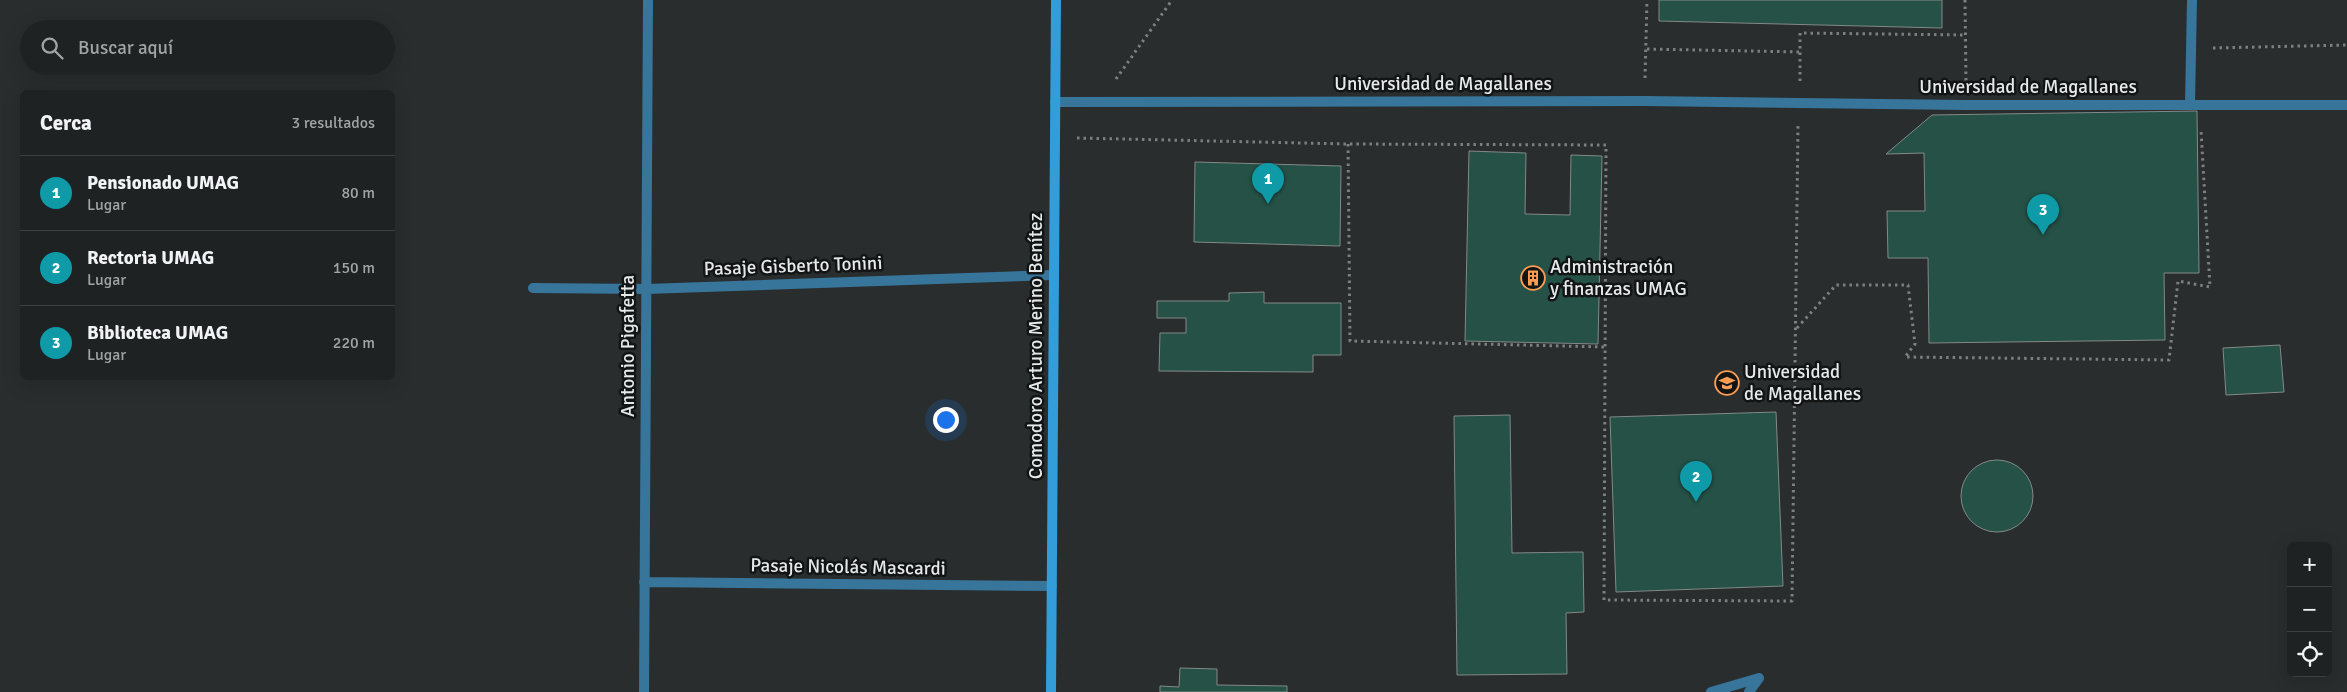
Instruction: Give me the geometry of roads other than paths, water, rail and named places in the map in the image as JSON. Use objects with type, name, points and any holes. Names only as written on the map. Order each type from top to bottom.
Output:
[{"type":"main road","name":"Comodoro Arturo Merino Benítez","points":[[1051,692],[1056,0]]},
{"type":"street","name":"Antonio Pigafetta","points":[[644,692],[648,0]]},
{"type":"street","points":[[2190,104],[2192,0]]},
{"type":"street","name":"Universidad de Magallanes","points":[[1055,102],[1644,101],[1966,105],[2347,105]]},
{"type":"street","name":"Pasaje Gisberto Tonini","points":[[533,288],[646,289],[1054,275]]},
{"type":"street","name":"Pasaje Nicolás Mascardi","points":[[644,582],[1052,586]]},
{"type":"street","points":[[1711,692],[1758,678],[1749,692]]},
{"type":"place","name":"Pensionado UMAG","points":[[1268,204]]},
{"type":"place","name":"Biblioteca UMAG","points":[[2043,235]]},
{"type":"place","name":"Administración y finanzas UMAG","points":[[1533,278]]},
{"type":"place","name":"Universidad de Magallanes","points":[[1727,383]]},
{"type":"place","name":"Rectoria UMAG","points":[[1696,502]]}]
